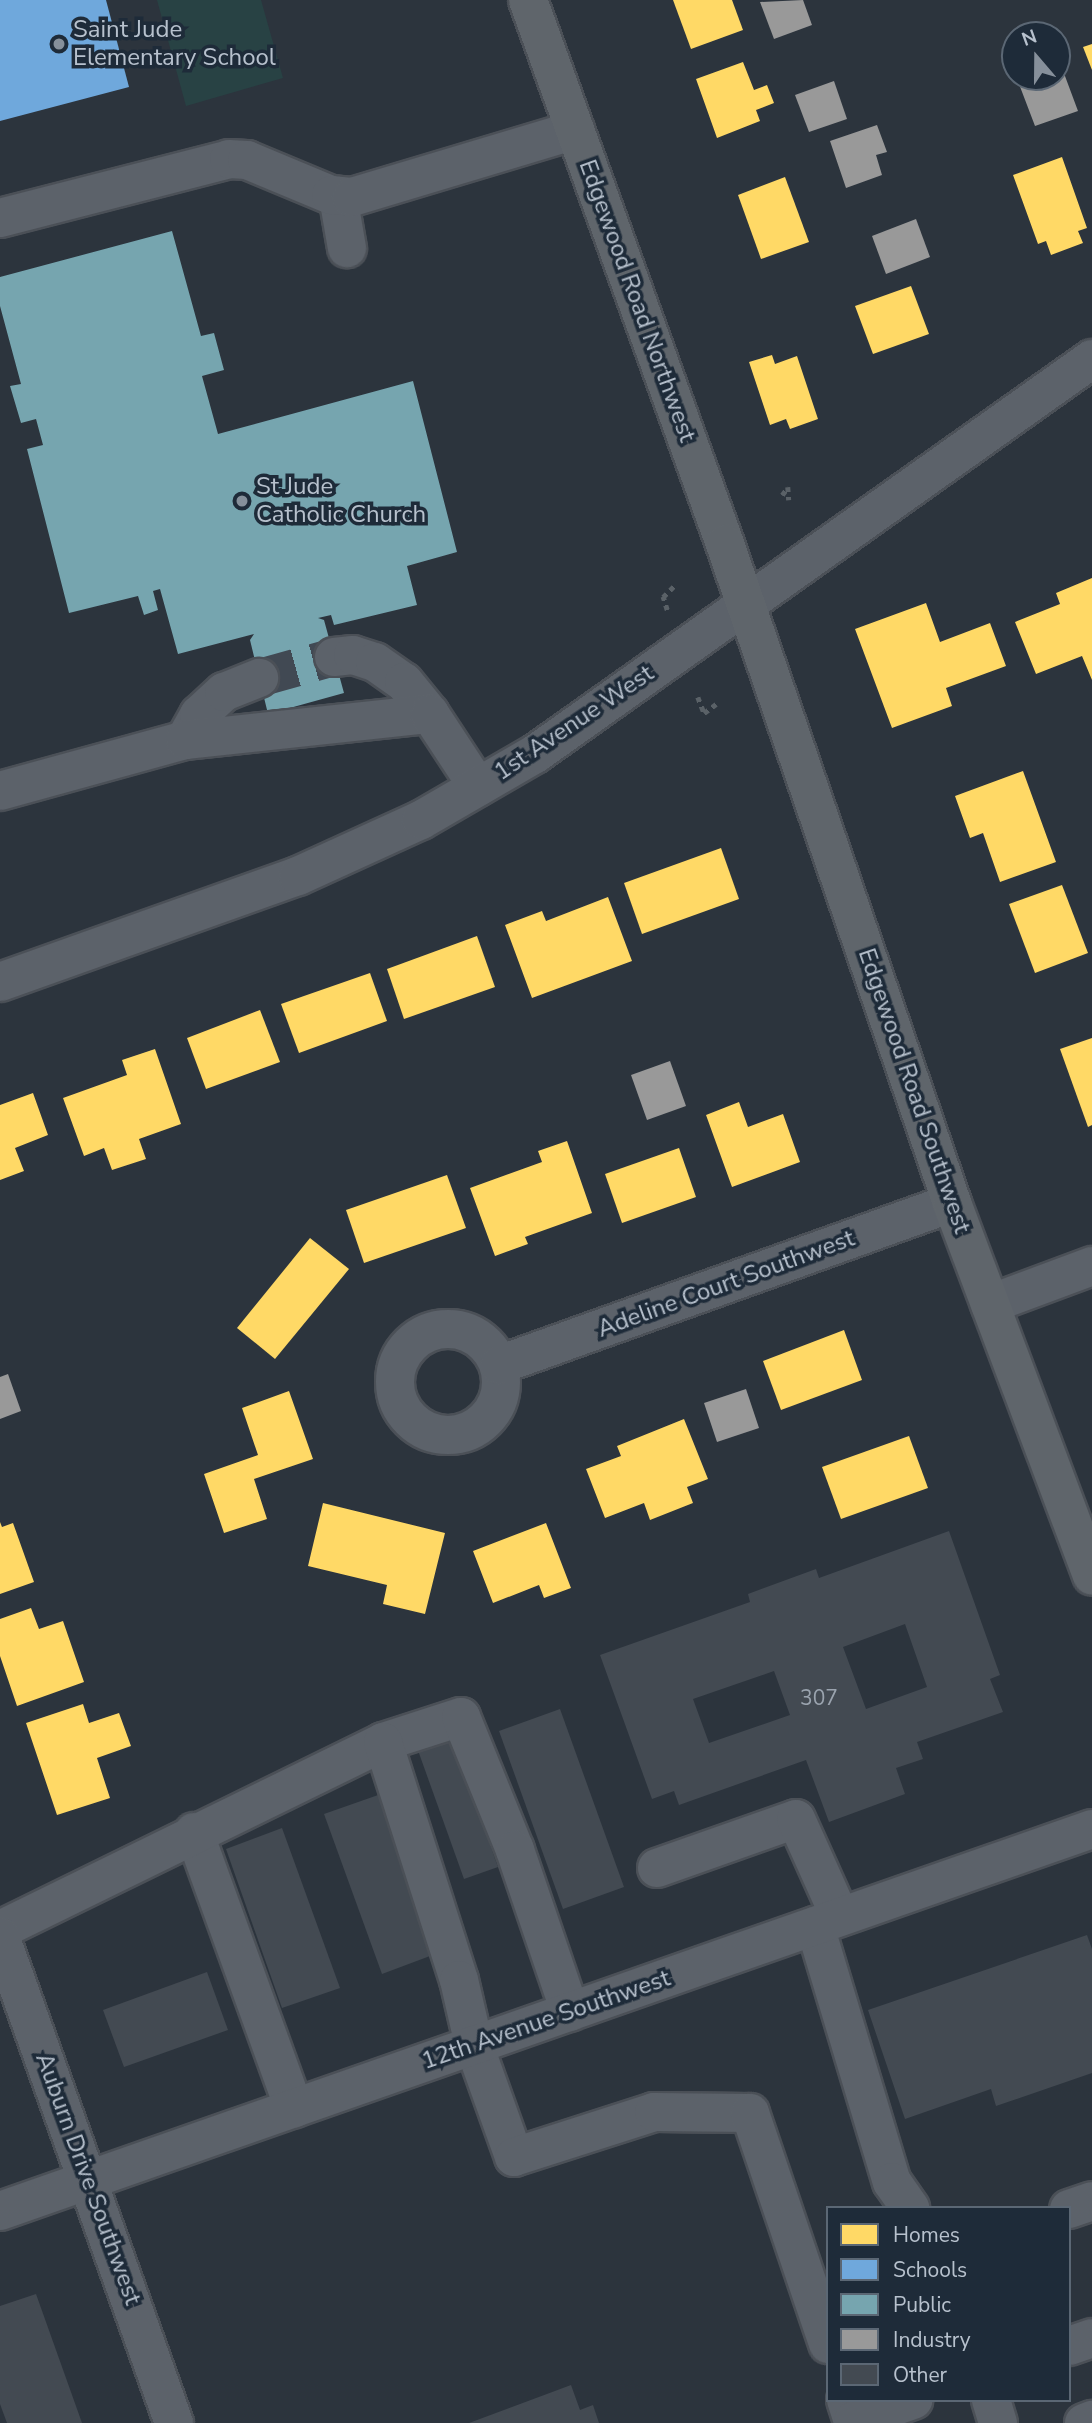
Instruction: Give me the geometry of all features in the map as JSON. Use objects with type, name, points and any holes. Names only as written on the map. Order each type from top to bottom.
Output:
[{"type":"main road","name":"Edgewood Road Northwest","points":[[528,0],[746,603]]},
{"type":"main road","name":"Edgewood Road Southwest","points":[[746,603],[953,1203],[1092,1576]]},
{"type":"street","points":[[0,218],[229,159],[247,160],[338,196],[352,197],[575,130]]},
{"type":"street","points":[[338,196],[347,248]]},
{"type":"street","name":"1st Avenue West","points":[[0,982],[298,876],[421,820],[535,754],[1092,359]]},
{"type":"street","points":[[334,657],[352,655],[375,662],[404,682],[430,715],[478,787]]},
{"type":"street","points":[[185,740],[199,715],[223,692],[259,678]]},
{"type":"street","points":[[0,791],[185,740],[430,715]]},
{"type":"street","name":"Adeline Court Southwest","points":[[499,1365],[953,1203]]},
{"type":"street","points":[[990,1304],[1092,1266]]},
{"type":"street","points":[[0,1930],[194,1832],[383,1742],[461,1717],[515,1850],[570,2012]]},
{"type":"street","points":[[383,1742],[459,1980],[474,2045],[514,2157],[654,2112],[750,2113],[826,2338]]},
{"type":"street","points":[[657,1868],[796,1819],[828,1922],[892,2182],[909,2206]]},
{"type":"street","name":"12th Avenue Southwest","points":[[0,2211],[1092,1829]]},
{"type":"street","points":[[194,1832],[294,2109]]},
{"type":"street","name":"Auburn Drive Southwest","points":[[0,1936],[174,2423]]},
{"type":"street","points":[[1071,2208],[1092,2201]]},
{"type":"street","points":[[1071,2345],[1092,2338]]},
{"type":"street","points":[[851,2415],[905,2402]]},
{"type":"street","points":[[992,2402],[998,2423]]},
{"type":"street","points":[[1084,2423],[1092,2420]]},
{"type":"path","points":[[782,495],[788,487],[789,500]]},
{"type":"path","points":[[667,610],[663,597],[677,583]]},
{"type":"path","points":[[698,697],[704,713],[716,704]]},
{"type":"green space","points":[[157,0],[261,0],[283,78],[186,106]]},
{"type":"building: Homes","points":[[673,0],[732,0],[743,30],[691,49]]},
{"type":"building: Homes","points":[[1092,44],[1092,70],[1083,47]]},
{"type":"building: Homes","points":[[743,62],[754,90],[767,85],[774,103],[756,110],[760,121],[717,138],[696,79]]},
{"type":"building: Homes","points":[[1062,157],[1087,228],[1078,231],[1083,243],[1051,255],[1046,241],[1038,244],[1013,175]]},
{"type":"building: Homes","points":[[785,177],[809,242],[761,259],[738,195]]},
{"type":"building: Homes","points":[[911,286],[929,334],[873,354],[855,306]]},
{"type":"building: Homes","points":[[772,355],[775,364],[797,356],[818,419],[790,429],[786,419],[770,425],[749,362]]},
{"type":"building: Homes","points":[[1092,578],[1092,680],[1082,656],[1036,674],[1015,622],[1060,604],[1056,593]]},
{"type":"building: Homes","points":[[926,603],[940,642],[990,623],[1006,666],[946,688],[952,706],[892,728],[855,629]]},
{"type":"building: Homes","points":[[1023,771],[1056,862],[1000,882],[983,833],[970,838],[955,796]]},
{"type":"building: Homes","points":[[721,848],[739,899],[642,934],[624,883]]},
{"type":"building: Homes","points":[[1062,885],[1088,953],[1035,973],[1009,904]]},
{"type":"building: Homes","points":[[608,897],[632,961],[532,998],[505,925],[542,911],[546,921]]},
{"type":"building: Homes","points":[[477,936],[495,987],[404,1019],[387,969]]},
{"type":"building: Homes","points":[[370,973],[387,1021],[299,1053],[281,1004]]},
{"type":"building: Homes","points":[[260,1010],[280,1062],[206,1089],[187,1038]]},
{"type":"building: Homes","points":[[1092,1038],[1092,1125],[1088,1127],[1060,1049]]},
{"type":"building: Homes","points":[[155,1049],[181,1124],[139,1139],[146,1159],[112,1170],[104,1148],[84,1156],[63,1098],[127,1075],[122,1060]]},
{"type":"building: Homes","points":[[33,1093],[48,1135],[15,1148],[24,1171],[0,1180],[0,1105]]},
{"type":"building: Homes","points":[[739,1102],[748,1127],[783,1114],[800,1162],[732,1187],[706,1115]]},
{"type":"building: Homes","points":[[567,1141],[592,1213],[525,1237],[528,1244],[495,1256],[470,1188],[542,1162],[538,1151]]},
{"type":"building: Homes","points":[[679,1148],[696,1197],[622,1223],[605,1174]]},
{"type":"building: Homes","points":[[447,1175],[466,1228],[364,1263],[346,1210]]},
{"type":"building: Homes","points":[[310,1238],[349,1269],[275,1359],[237,1328]]},
{"type":"building: Homes","points":[[844,1330],[862,1380],[781,1410],[763,1361]]},
{"type":"building: Homes","points":[[289,1391],[313,1459],[254,1479],[267,1519],[224,1533],[204,1474],[258,1455],[242,1408]]},
{"type":"building: Homes","points":[[684,1419],[708,1479],[687,1487],[693,1503],[650,1520],[644,1503],[605,1518],[586,1469],[621,1456],[617,1446]]},
{"type":"building: Homes","points":[[909,1436],[928,1488],[841,1519],[822,1467]]},
{"type":"building: Homes","points":[[323,1503],[445,1533],[425,1614],[383,1604],[387,1585],[308,1566]]},
{"type":"building: Homes","points":[[0,1522],[2,1527],[13,1523],[34,1582],[0,1594]]},
{"type":"building: Homes","points":[[546,1523],[571,1588],[544,1598],[539,1585],[493,1603],[473,1551]]},
{"type":"building: Homes","points":[[31,1608],[39,1629],[63,1621],[84,1682],[17,1706],[0,1656],[0,1619]]},
{"type":"building: Homes","points":[[83,1704],[89,1723],[119,1713],[131,1746],[97,1758],[110,1798],[57,1815],[26,1723]]},
{"type":"building: Schools","name":"Saint Jude Elementary School","points":[[0,0],[106,0],[129,87],[0,121]]},
{"type":"building: Public","name":"St Jude Catholic Church","points":[[172,231],[201,336],[214,333],[224,370],[202,376],[218,434],[413,381],[457,552],[407,566],[417,605],[334,625],[331,615],[318,618],[324,620],[344,693],[268,714],[250,640],[254,634],[178,654],[160,589],[153,591],[158,610],[144,615],[138,596],[69,613],[27,449],[43,445],[36,419],[21,423],[10,386],[21,384],[0,306],[0,277]]},
{"type":"building: Industry","points":[[803,0],[812,25],[774,39],[760,2]]},
{"type":"building: Industry","points":[[834,81],[847,119],[809,132],[795,95]]},
{"type":"building: Industry","points":[[1022,91],[1071,91],[1078,111],[1035,126]]},
{"type":"building: Industry","points":[[877,125],[887,152],[876,155],[882,175],[846,188],[830,141]]},
{"type":"building: Industry","points":[[916,219],[930,257],[886,274],[872,236]]},
{"type":"building: Industry","points":[[670,1061],[686,1106],[647,1120],[631,1075]]},
{"type":"building: Industry","points":[[8,1374],[21,1411],[0,1419],[0,1377]]},
{"type":"building: Industry","points":[[746,1389],[759,1428],[717,1442],[704,1403]]},
{"type":"building: Other","points":[[949,1531],[1000,1675],[990,1679],[1003,1712],[917,1742],[923,1759],[896,1768],[905,1794],[829,1822],[806,1760],[679,1805],[674,1791],[652,1799],[600,1655],[750,1602],[748,1594],[816,1569],[819,1578]],"holes":[[[905,1624],[927,1687],[866,1709],[843,1647]],[[774,1671],[790,1715],[709,1743],[693,1699]]]},
{"type":"building: Other","points":[[560,1709],[624,1887],[563,1909],[499,1731]]},
{"type":"building: Other","points":[[449,1730],[498,1867],[464,1879],[415,1742]]},
{"type":"building: Other","points":[[381,1794],[438,1953],[382,1974],[324,1814]]},
{"type":"building: Other","points":[[282,1828],[340,1988],[282,2008],[226,1849]]},
{"type":"building: Other","points":[[1087,1935],[1092,1949],[1092,2073],[996,2106],[991,2089],[905,2119],[868,2010]]},
{"type":"building: Other","points":[[207,1972],[228,2030],[124,2067],[103,2010]]},
{"type":"building: Other","points":[[36,2294],[82,2423],[7,2423],[0,2404],[0,2306]]},
{"type":"building: Other","points":[[571,2385],[580,2410],[593,2405],[599,2423],[469,2423]]},
{"type":"tunnel","points":[[259,678],[334,657]]},
{"type":"place","name":"Saint Jude Elementary School","points":[[59,44]]},
{"type":"place","name":"St Jude Catholic Church","points":[[242,501]]}]
